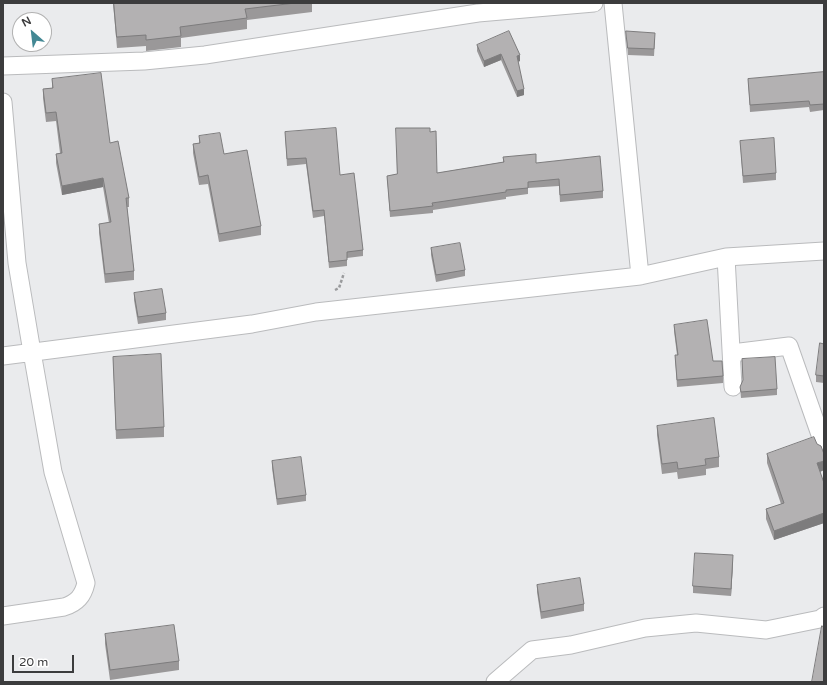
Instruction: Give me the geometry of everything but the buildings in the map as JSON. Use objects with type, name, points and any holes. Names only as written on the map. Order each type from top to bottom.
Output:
[{"type":"street","points":[[3,66],[144,61],[205,55],[479,8],[594,3]]},
{"type":"street","points":[[613,3],[640,276]]},
{"type":"street","points":[[3,102],[17,263],[32,352],[53,472],[86,583],[84,592],[78,600],[71,605],[3,616]]},
{"type":"street","points":[[3,356],[252,324],[316,312],[640,276],[726,257],[824,251]]},
{"type":"street","points":[[726,257],[733,387]]},
{"type":"street","points":[[732,353],[789,346],[824,446]]},
{"type":"street","points":[[495,682],[532,650],[571,645],[644,628],[696,622],[766,630],[820,619],[824,616]]}]
